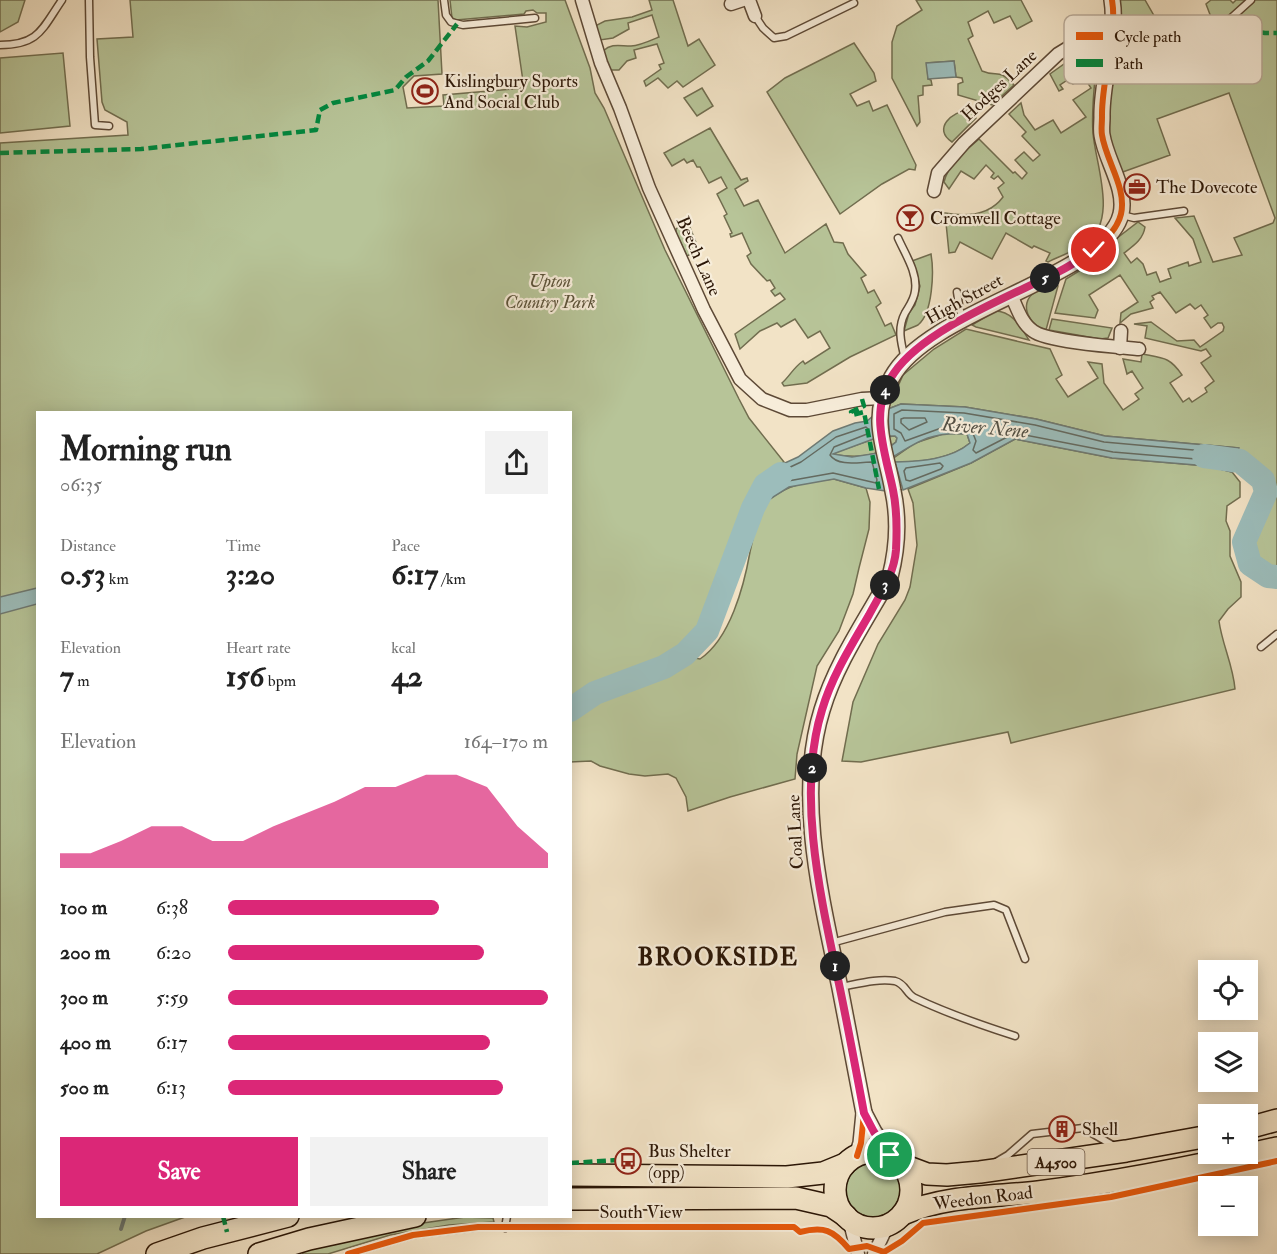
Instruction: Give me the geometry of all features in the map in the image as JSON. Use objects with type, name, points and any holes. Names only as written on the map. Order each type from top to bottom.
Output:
[{"type":"highway","points":[[1258,1125],[1277,1120]]},
{"type":"highway","name":"Weedon Road","points":[[896,1160],[927,1174],[947,1175],[1126,1151],[1198,1138]]},
{"type":"highway","name":"Weedon Road","points":[[898,1218],[920,1206],[1155,1175],[1277,1148]]},
{"type":"highway","points":[[572,1175],[787,1177],[823,1173],[873,1152],[896,1160],[908,1173],[912,1189],[908,1206],[898,1218],[876,1228],[866,1227],[831,1206],[796,1198],[572,1199]]},
{"type":"highway","points":[[847,1217],[840,1208],[835,1193],[837,1179],[851,1160]]},
{"type":"highway","points":[[157,1254],[203,1238],[280,1218]]},
{"type":"highway","points":[[259,1254],[309,1239],[406,1218]]},
{"type":"street","name":"Beech Lane","points":[[582,0],[601,63],[649,188],[704,310],[740,379],[762,399],[790,410],[807,410],[862,399],[881,405]]},
{"type":"street","points":[[749,0],[755,16]]},
{"type":"street","name":"Hodges Lane","points":[[934,191],[938,173],[964,143],[1064,50]]},
{"type":"street","points":[[1104,84],[1101,104],[1102,135],[1122,197],[1121,214]]},
{"type":"street","name":"High Street","points":[[881,405],[893,375],[916,349],[964,319],[1062,270],[1094,250],[1108,236],[1121,214]]},
{"type":"street","points":[[1011,295],[1021,317],[1035,333],[1139,350]]},
{"type":"street","points":[[1120,348],[1121,331]]},
{"type":"street","name":"Coal Lane","points":[[851,1160],[862,1137],[864,1113],[817,878],[812,814],[813,747],[834,675],[890,577],[896,552],[894,491],[884,454],[881,405]]},
{"type":"street","name":"Coal Lane","points":[[864,1113],[874,1132],[896,1160]]},
{"type":"street","points":[[847,1217],[858,1254]]},
{"type":"street","points":[[874,1254],[884,1233],[898,1218]]},
{"type":"lane","points":[[0,45],[17,45],[37,37],[62,0]]},
{"type":"lane","points":[[89,0],[95,124],[109,126]]},
{"type":"lane","points":[[444,0],[446,15],[451,22],[457,24],[535,18]]},
{"type":"lane","points":[[1234,15],[1251,0]]},
{"type":"lane","points":[[755,16],[774,38],[786,36],[854,3]]},
{"type":"lane","points":[[1121,214],[1134,218],[1184,211]]},
{"type":"lane","points":[[898,238],[910,264],[916,290],[900,324],[905,360]]},
{"type":"lane","points":[[957,292],[960,311],[964,319]]},
{"type":"lane","points":[[1261,647],[1277,634]]},
{"type":"lane","points":[[830,943],[945,912],[994,905],[1006,910],[1025,959]]},
{"type":"lane","points":[[840,988],[889,980],[897,982],[904,985],[912,997],[959,1018],[1015,1036]]},
{"type":"lane","points":[[980,1172],[1008,1155],[1032,1134],[1083,1128],[1126,1151]]},
{"type":"lane","points":[[505,1227],[507,1218]]},
{"type":"lane","name":"South View","points":[[348,1254],[413,1235],[478,1227],[794,1227]]},
{"type":"green space","points":[[0,0],[25,0],[18,22],[0,32]]},
{"type":"green space","name":"Upton Country Park","points":[[130,0],[438,0],[442,74],[414,76],[403,87],[407,108],[444,106],[443,95],[524,88],[515,26],[527,27],[546,22],[546,13],[537,13],[533,10],[526,11],[524,14],[456,20],[452,18],[450,0],[565,0],[590,68],[595,93],[604,108],[665,250],[749,418],[784,462],[765,472],[754,485],[743,511],[707,631],[685,654],[664,667],[595,693],[572,709],[572,411],[36,411],[36,1218],[182,1218],[146,1231],[97,1254],[0,1254],[0,143],[128,135],[127,122],[105,110],[102,102],[97,39],[133,37]]},
{"type":"green space","points":[[649,0],[673,0],[688,46],[699,39],[715,65],[683,87],[677,81],[668,88],[658,78],[646,86],[644,81],[661,69],[659,65],[664,63],[657,44],[634,50],[636,58],[627,61],[619,70],[610,70],[603,51],[606,48],[638,45],[659,37],[652,15],[628,23],[629,29],[613,38],[600,40],[595,26],[605,21],[632,17],[652,10]]},
{"type":"green space","points":[[916,0],[1021,0],[1032,21],[1017,29],[1010,16],[994,23],[988,11],[968,22],[973,36],[968,39],[982,71],[1005,76],[1014,85],[992,105],[958,95],[958,84],[963,82],[962,78],[956,77],[954,61],[927,63],[928,79],[931,80],[932,85],[923,86],[923,95],[918,96],[920,122],[917,126],[892,78],[892,42],[897,26],[922,10]]},
{"type":"green space","points":[[1120,0],[1145,0],[1154,15],[1121,15]]},
{"type":"green space","points":[[1211,0],[1230,0],[1233,3],[1236,0],[1277,0],[1277,577],[1268,576],[1250,564],[1244,542],[1266,492],[1263,480],[1240,461],[1235,460],[1238,448],[1105,436],[1036,419],[965,407],[901,404],[888,409],[903,375],[934,349],[966,329],[1050,349],[1062,375],[1056,379],[1068,397],[1098,378],[1088,362],[1102,364],[1104,383],[1123,410],[1139,399],[1135,394],[1143,388],[1132,371],[1127,374],[1123,359],[1141,362],[1142,354],[1165,359],[1178,369],[1182,375],[1170,383],[1183,402],[1189,398],[1192,402],[1207,392],[1205,388],[1214,381],[1201,363],[1211,356],[1206,349],[1201,351],[1145,338],[1147,326],[1134,324],[1151,322],[1177,341],[1194,340],[1200,347],[1223,331],[1224,327],[1222,323],[1218,323],[1211,328],[1204,318],[1208,315],[1201,305],[1195,309],[1190,304],[1176,313],[1160,292],[1152,296],[1154,299],[1150,302],[1153,308],[1131,314],[1120,323],[1121,313],[1138,302],[1120,275],[1089,295],[1098,310],[1095,318],[1055,313],[1066,279],[1087,266],[1100,255],[1099,252],[1138,222],[1145,227],[1142,236],[1124,253],[1131,263],[1137,258],[1143,264],[1147,275],[1156,272],[1160,282],[1171,278],[1168,269],[1188,262],[1189,266],[1201,262],[1193,239],[1175,218],[1194,216],[1213,262],[1242,255],[1234,238],[1273,223],[1275,218],[1229,93],[1157,119],[1170,155],[1120,173],[1107,135],[1108,96],[1113,84],[1262,84],[1262,15],[1210,15],[1206,4]]},
{"type":"green space","points":[[854,43],[874,73],[876,81],[850,94],[857,106],[869,101],[873,111],[887,105],[916,165],[915,170],[909,169],[882,184],[840,214],[767,92],[785,78]]},
{"type":"green space","points":[[63,53],[70,126],[0,133],[0,58]]},
{"type":"green space","points":[[1064,64],[1064,82],[1060,85],[1063,89],[1059,91],[1050,74]]},
{"type":"green space","points":[[1088,84],[1095,84],[1093,124],[1103,191],[1101,220],[1096,233],[1082,246],[1048,262],[1046,261],[1050,253],[1034,246],[1032,248],[1006,233],[992,259],[960,242],[955,252],[949,253],[945,213],[977,214],[991,208],[1003,197],[998,188],[1004,183],[998,176],[994,179],[991,177],[994,173],[986,165],[974,179],[961,171],[949,189],[944,182],[958,157],[979,139],[1022,179],[1027,173],[1015,160],[1024,152],[1033,161],[1040,155],[1022,136],[1026,132],[1009,114],[1021,103],[1024,115],[1035,130],[1053,120],[1061,133],[1086,117],[1073,100],[1091,88]]},
{"type":"green space","points":[[702,88],[713,106],[697,116],[684,98]]},
{"type":"green space","points":[[969,110],[976,118],[952,142],[946,137],[944,126],[951,117]]},
{"type":"green space","points":[[710,128],[741,180],[747,178],[748,181],[735,189],[744,206],[758,200],[785,253],[826,224],[834,242],[843,243],[848,254],[866,275],[861,278],[868,293],[874,290],[881,303],[876,307],[885,326],[891,323],[896,335],[850,357],[807,383],[784,386],[782,383],[803,361],[805,364],[830,348],[820,331],[808,338],[795,319],[781,327],[777,323],[760,331],[740,349],[735,334],[785,299],[780,293],[775,296],[771,291],[775,288],[770,280],[767,281],[751,264],[747,256],[751,253],[742,233],[731,237],[732,233],[724,216],[727,214],[717,194],[727,188],[721,177],[709,183],[693,160],[687,163],[684,159],[672,166],[664,153]]},
{"type":"green space","points":[[687,220],[699,250],[687,256],[676,229]]},
{"type":"green space","points":[[931,254],[932,281],[927,311],[918,325],[904,331],[920,286],[912,261]]},
{"type":"green space","points":[[1056,283],[1058,286],[1046,330],[1031,320],[1027,303],[1036,291]]},
{"type":"green space","points":[[995,311],[1011,316],[1029,340],[972,325]]},
{"type":"green space","points":[[1052,319],[1112,328],[1108,338],[1100,339],[1049,330]]},
{"type":"green space","points":[[946,433],[967,434],[970,443],[952,454],[931,460],[888,462],[915,443]]},
{"type":"green space","points":[[895,436],[896,442],[873,454],[848,456],[831,454],[876,438]]},
{"type":"green space","points":[[1015,439],[1112,458],[1208,466],[1232,472],[1240,482],[1240,497],[1227,506],[1226,521],[1230,531],[1230,556],[1241,582],[1241,597],[1219,621],[1235,689],[1011,743],[1008,732],[861,762],[842,761],[853,702],[878,644],[905,600],[910,587],[917,545],[913,503],[908,489],[971,463]]},
{"type":"green space","points":[[834,479],[866,488],[870,502],[869,529],[853,594],[839,631],[817,666],[797,754],[795,779],[688,811],[686,797],[676,778],[668,774],[645,776],[629,774],[600,766],[591,761],[572,762],[572,715],[601,697],[644,683],[667,672],[689,657],[700,659],[711,650],[720,639],[734,611],[761,511],[769,500],[784,490],[808,482]]},
{"type":"green space","points":[[873,1163],[883,1165],[892,1171],[898,1180],[900,1190],[898,1200],[892,1209],[883,1215],[873,1217],[863,1215],[854,1209],[848,1200],[846,1190],[848,1180],[854,1171],[863,1165]]},
{"type":"green space","points":[[458,1218],[493,1218],[494,1222],[449,1225],[390,1235],[328,1254],[303,1254],[301,1248],[402,1226]]},
{"type":"water","points":[[954,61],[956,77],[928,79],[926,63]]},
{"type":"water","points":[[901,404],[965,407],[1036,419],[1105,436],[1239,448],[1232,472],[1208,466],[1112,458],[1015,439],[971,463],[903,490],[895,462],[944,456],[970,443],[967,434],[945,434],[920,441],[893,457],[891,446],[897,438],[889,436],[888,409]]},
{"type":"water","points":[[873,416],[876,438],[833,454],[852,457],[878,453],[886,491],[834,479],[789,487],[767,501],[750,494],[754,484],[765,472],[798,457],[833,431],[867,421]]},
{"type":"water","points":[[36,588],[36,604],[0,614],[0,597]]},
{"type":"waterway","name":"River Nene","points":[[1204,456],[1240,461],[1263,480],[1266,492],[1244,542],[1250,564],[1268,576],[1277,577]]},
{"type":"waterway","name":"River Nene","points":[[572,709],[595,693],[664,667],[685,654],[707,631],[753,508],[765,485],[781,474]]},
{"type":"waterway","points":[[121,1229],[124,1218]]},
{"type":"marked path","points":[[0,153],[141,149],[316,130],[320,110],[333,103],[395,90],[406,77],[428,61],[457,24]]},
{"type":"marked path","points":[[1262,33],[1277,33]]},
{"type":"marked path","points":[[862,399],[864,406],[851,412],[852,415],[864,412],[879,489]]},
{"type":"marked path","points":[[572,1163],[617,1160]]},
{"type":"marked path","points":[[224,1218],[227,1232]]},
{"type":"cycle path","points":[[1112,0],[1113,15]]},
{"type":"cycle path","points":[[857,1156],[861,1143],[864,1113],[819,885],[811,813],[811,778],[814,743],[828,693],[852,642],[890,577],[892,567],[896,545],[896,512],[883,448],[881,407],[892,377],[912,353],[941,332],[1084,256],[1108,236],[1121,214],[1122,204],[1119,184],[1104,145],[1102,103],[1105,84]]},
{"type":"cycle path","points":[[348,1254],[413,1235],[478,1227],[794,1227],[800,1232],[816,1229],[828,1231],[838,1237],[849,1249],[867,1246],[884,1252],[902,1241],[923,1223],[1111,1197],[1277,1161]]},
{"type":"place","name":"Kislingbury Sports And Social Club","points":[[425,91]]},
{"type":"place","name":"The Dovecote","points":[[1137,187]]},
{"type":"place","name":"Cromwell Cottage","points":[[910,218]]},
{"type":"place","name":"Shell","points":[[1062,1129]]},
{"type":"place","name":"Bus Shelter (opp)","points":[[628,1161]]},
{"type":"district","name":"BROOKSIDE","points":[[718,957]]},
{"type":"route","points":[[890,1155],[864,1113],[817,878],[812,814],[813,747],[822,710],[834,675],[890,577],[896,552],[894,491],[881,436],[882,398],[893,375],[916,349],[964,319],[1062,270],[1094,250]]}]
